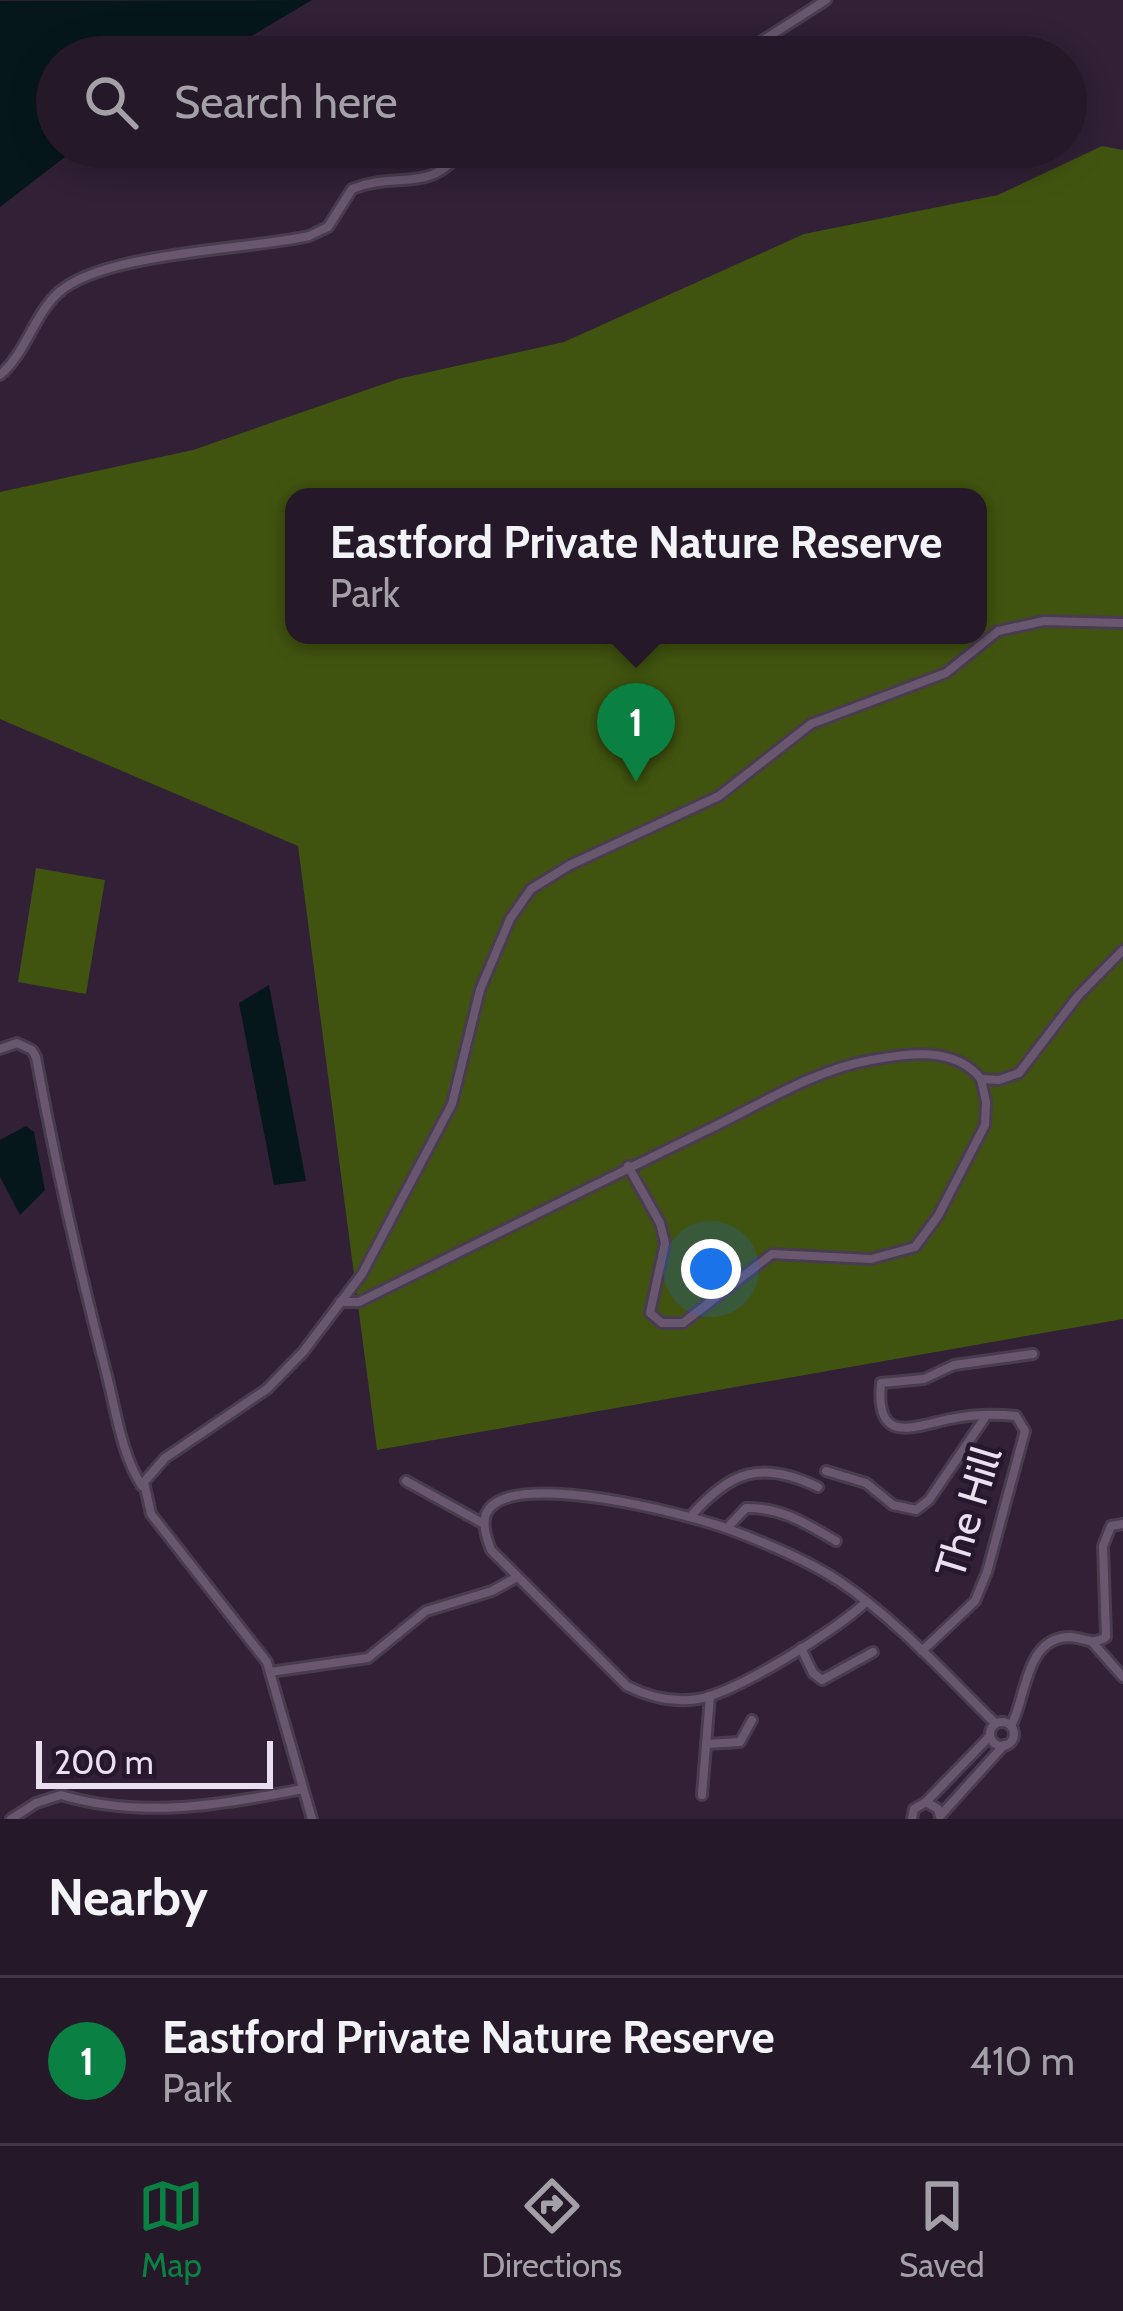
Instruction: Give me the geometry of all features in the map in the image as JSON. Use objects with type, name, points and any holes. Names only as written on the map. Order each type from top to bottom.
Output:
[{"type":"street","points":[[770,36],[826,0]]},
{"type":"street","points":[[0,375],[55,295],[68,286],[108,269],[309,236],[328,227],[352,189],[428,178],[446,168]]},
{"type":"street","points":[[987,640],[998,631],[1044,621],[1123,622]]},
{"type":"street","points":[[143,1487],[159,1462],[268,1389],[303,1352],[362,1274],[452,1104],[480,989],[510,919],[531,889],[570,865],[719,796],[811,724],[946,673],[982,644]]},
{"type":"street","points":[[981,1078],[999,1080],[1019,1072],[1077,997],[1123,950]]},
{"type":"street","points":[[0,1049],[17,1043],[36,1057],[54,1157],[131,1468],[151,1514],[255,1644],[270,1672],[312,1819]]},
{"type":"street","points":[[339,1302],[359,1301],[628,1166],[800,1085],[866,1060],[932,1054],[969,1064],[981,1078],[985,1125],[938,1216],[915,1247],[871,1259],[772,1254],[682,1323],[662,1323],[650,1313],[665,1243],[660,1223],[628,1166]]},
{"type":"street","name":"The Hill","points":[[922,1651],[975,1601],[1025,1431],[1016,1415],[953,1418],[909,1432],[889,1422],[879,1401],[881,1383],[925,1379],[954,1365],[1033,1354]]},
{"type":"street","points":[[826,1471],[866,1483],[893,1505],[916,1510],[929,1500],[985,1417]]},
{"type":"street","points":[[690,1517],[713,1491],[738,1476],[797,1477],[818,1487]]},
{"type":"street","points":[[406,1481],[484,1524]]},
{"type":"street","points":[[866,1602],[834,1629],[710,1696],[671,1700],[627,1686],[491,1550],[484,1524],[492,1505],[502,1497],[524,1492],[574,1494],[727,1528],[836,1579],[866,1602],[922,1651],[995,1724],[1010,1726]]},
{"type":"street","points":[[727,1528],[746,1508],[761,1508],[799,1519],[836,1541]]},
{"type":"street","points":[[926,1802],[933,1804],[940,1817],[1013,1737],[1010,1726],[1037,1653],[1061,1638],[1092,1642],[1106,1636],[1105,1534],[1111,1526],[1123,1524]]},
{"type":"street","points":[[270,1672],[368,1658],[426,1611],[492,1591],[517,1577]]},
{"type":"street","points":[[1092,1642],[1123,1677]]},
{"type":"street","points":[[802,1648],[813,1673],[822,1680],[873,1652]]},
{"type":"street","points":[[702,1795],[710,1696]]},
{"type":"street","points":[[706,1744],[740,1742],[752,1720]]},
{"type":"street","points":[[912,1819],[917,1805],[926,1802],[990,1736],[995,1724]]},
{"type":"street","points":[[990,1736],[1004,1745]]},
{"type":"street","points":[[10,1819],[61,1795],[93,1807],[164,1813],[303,1789]]},
{"type":"green space","points":[[1102,146],[1123,150],[1123,1319],[377,1450],[298,846],[0,719],[0,492],[193,450],[398,379],[564,342],[804,234],[998,195],[1055,168],[1087,168],[1087,153]]},
{"type":"green space","points":[[36,868],[105,880],[86,994],[18,982]]},
{"type":"shaded area","points":[[312,0],[251,36],[36,36],[36,168],[51,168],[0,207],[0,1]]},
{"type":"shaded area","points":[[269,985],[306,1181],[274,1185],[239,1003]]},
{"type":"shaded area","points":[[26,1126],[34,1132],[45,1190],[20,1215],[0,1177],[0,1140]]},
{"type":"place","name":"Eastford Private Nature Reserve","points":[[636,782]]}]
